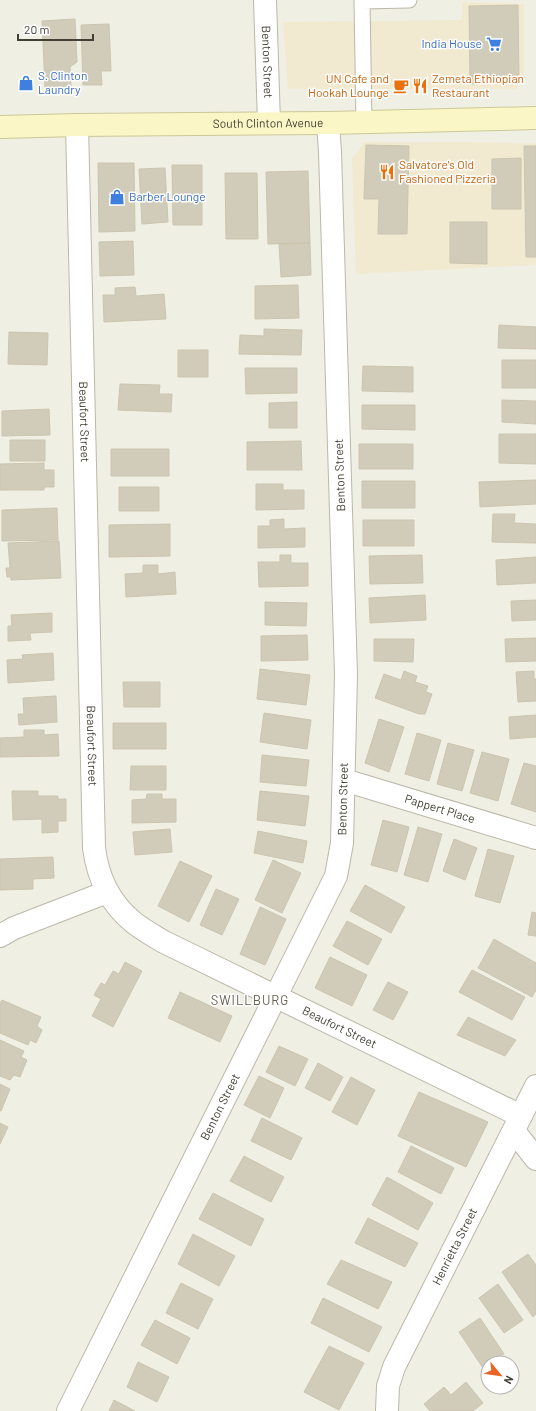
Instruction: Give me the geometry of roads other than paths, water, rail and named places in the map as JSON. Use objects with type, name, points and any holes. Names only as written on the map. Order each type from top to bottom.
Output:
[{"type":"street","name":"Benton Street","points":[[265,0],[269,123]]},
{"type":"street","name":"South Clinton Avenue","points":[[0,127],[328,123],[536,118]]},
{"type":"street","name":"Benton Street","points":[[68,1411],[336,876],[342,843],[346,675],[328,123]]},
{"type":"street","name":"Beaufort Street","points":[[77,125],[94,848],[96,866],[106,892],[133,922],[164,942],[276,997],[517,1124]]},
{"type":"street","name":"Pappert Place","points":[[344,780],[536,838]]},
{"type":"street","points":[[0,936],[14,928],[106,892]]},
{"type":"street","name":"Henrietta Street","points":[[387,1411],[388,1386],[394,1367],[536,1086]]},
{"type":"street","points":[[517,1124],[536,1159]]},
{"type":"lane","points":[[364,122],[362,1],[408,0]]},
{"type":"place","name":"India House","points":[[494,44]]},
{"type":"place","name":"S. Clinton Laundry","points":[[26,83]]},
{"type":"place","name":"UN Cafe and Hookah Lounge","points":[[401,86]]},
{"type":"place","name":"Zemeta Ethiopian Restaurant","points":[[420,86]]},
{"type":"place","name":"Salvatore's Old Fashioned Pizzeria","points":[[387,172]]},
{"type":"place","name":"Barber Lounge","points":[[117,197]]},
{"type":"district","name":"SWILLBURG","points":[[250,1000]]}]
